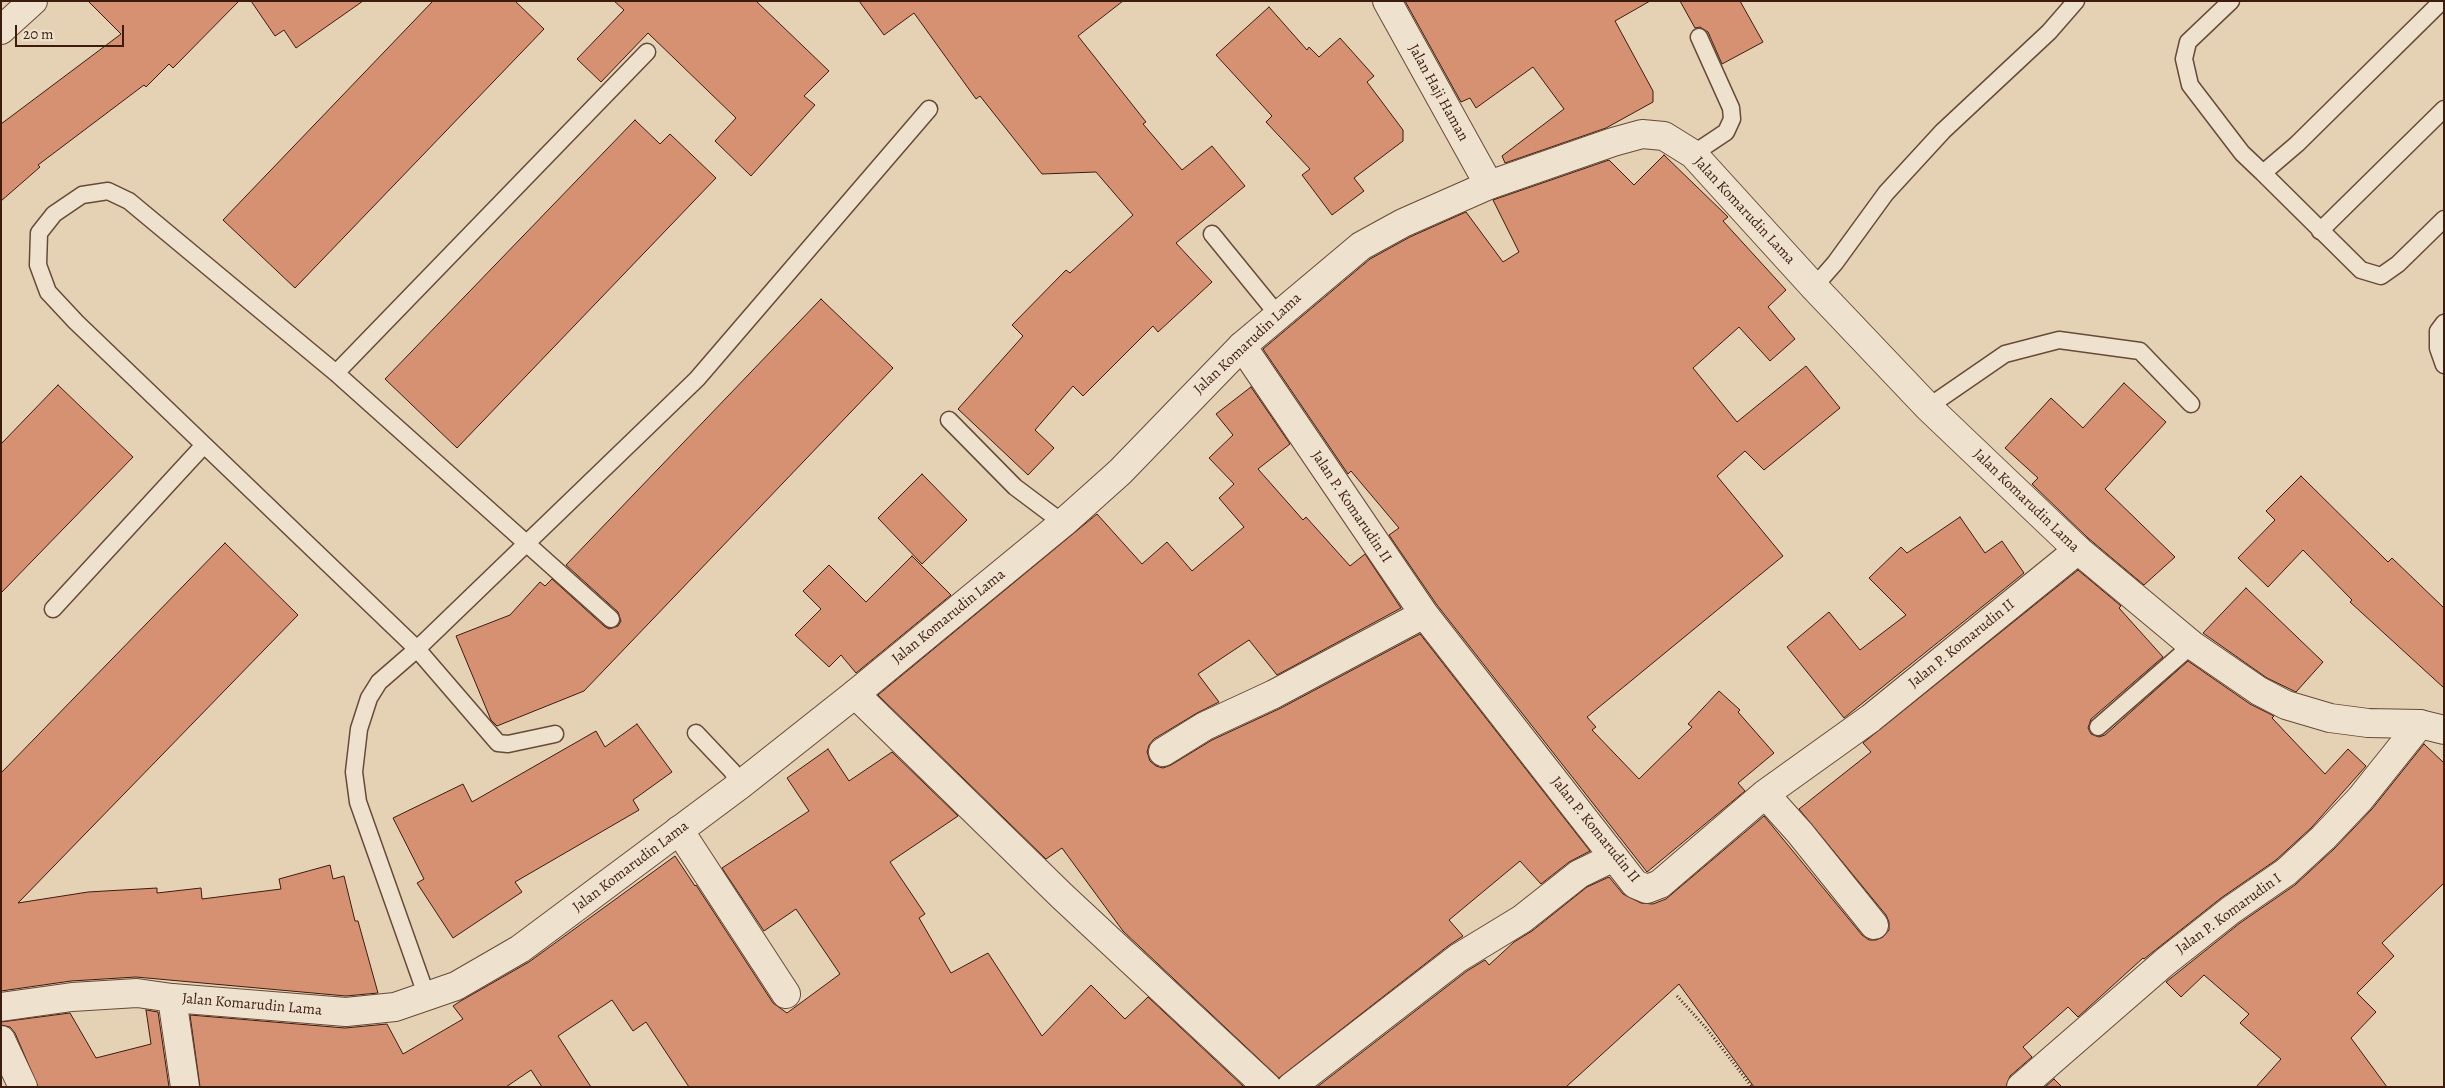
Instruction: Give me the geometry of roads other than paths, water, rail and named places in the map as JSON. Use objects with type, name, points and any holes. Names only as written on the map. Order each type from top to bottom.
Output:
[{"type":"street","points":[[1,30],[33,1]]},
{"type":"street","name":"Jalan Haji Haman","points":[[1388,1],[1489,185]]},
{"type":"street","name":"Jalan Komarudin Lama","points":[[1,1008],[72,997],[137,993],[172,998],[346,1012],[395,1007],[456,986],[520,949],[740,785],[855,694],[1063,523],[1120,472],[1242,346],[1361,246],[1403,223],[1489,185],[1613,142],[1642,134],[1664,136],[1693,154],[1814,288],[1928,407],[2078,550],[2192,645],[2259,691],[2286,704],[2330,718],[2368,723],[2432,727]]},
{"type":"street","name":"Jalan P. Komarudin II","points":[[1242,346],[1424,614],[1635,884],[1647,889],[1660,884],[1765,794],[1870,718],[2078,550]]},
{"type":"street","points":[[1163,752],[1205,726],[1274,694],[1424,614]]},
{"type":"street","points":[[855,694],[1062,896],[1267,1087]]},
{"type":"street","name":"Jalan P. Komarudin I","points":[[2021,1087],[2165,962],[2231,910],[2286,872],[2323,838],[2432,727]]},
{"type":"street","points":[[1765,794],[1800,833],[1874,925]]},
{"type":"street","points":[[679,830],[786,994]]},
{"type":"street","points":[[1291,1087],[1458,958],[1522,919],[1579,874],[1614,857]]},
{"type":"street","points":[[172,998],[185,1087]]},
{"type":"street","points":[[1,1040],[23,1087]]},
{"type":"lane","points":[[1814,288],[1836,263],[1886,193],[1942,131],[2049,32],[2076,1]]},
{"type":"lane","points":[[2231,1],[2188,42],[2184,58],[2190,85],[2242,153],[2361,270],[2381,276],[2398,264],[2444,219]]},
{"type":"lane","points":[[2263,173],[2296,144],[2442,1]]},
{"type":"lane","points":[[1693,154],[1726,132],[1732,119],[1731,108],[1699,37]]},
{"type":"lane","points":[[336,372],[647,52]]},
{"type":"lane","points":[[426,997],[358,802],[354,772],[359,729],[370,698],[379,682],[417,649],[698,379],[929,109]]},
{"type":"lane","points":[[2320,231],[2444,109]]},
{"type":"lane","points":[[555,734],[508,744],[498,743],[417,649],[48,292],[38,265],[39,233],[54,214],[82,195],[108,191],[129,201],[336,372],[611,620]]},
{"type":"lane","points":[[1212,234],[1278,314]]},
{"type":"lane","points":[[2444,323],[2438,331],[2438,348],[2444,365]]},
{"type":"lane","points":[[1928,407],[2005,354],[2060,340],[2140,351],[2190,404]]},
{"type":"lane","points":[[949,420],[1009,481],[1063,523]]},
{"type":"lane","points":[[53,609],[204,445]]},
{"type":"lane","points":[[2098,726],[2192,645]]},
{"type":"lane","points":[[696,733],[732,771],[740,785]]}]
